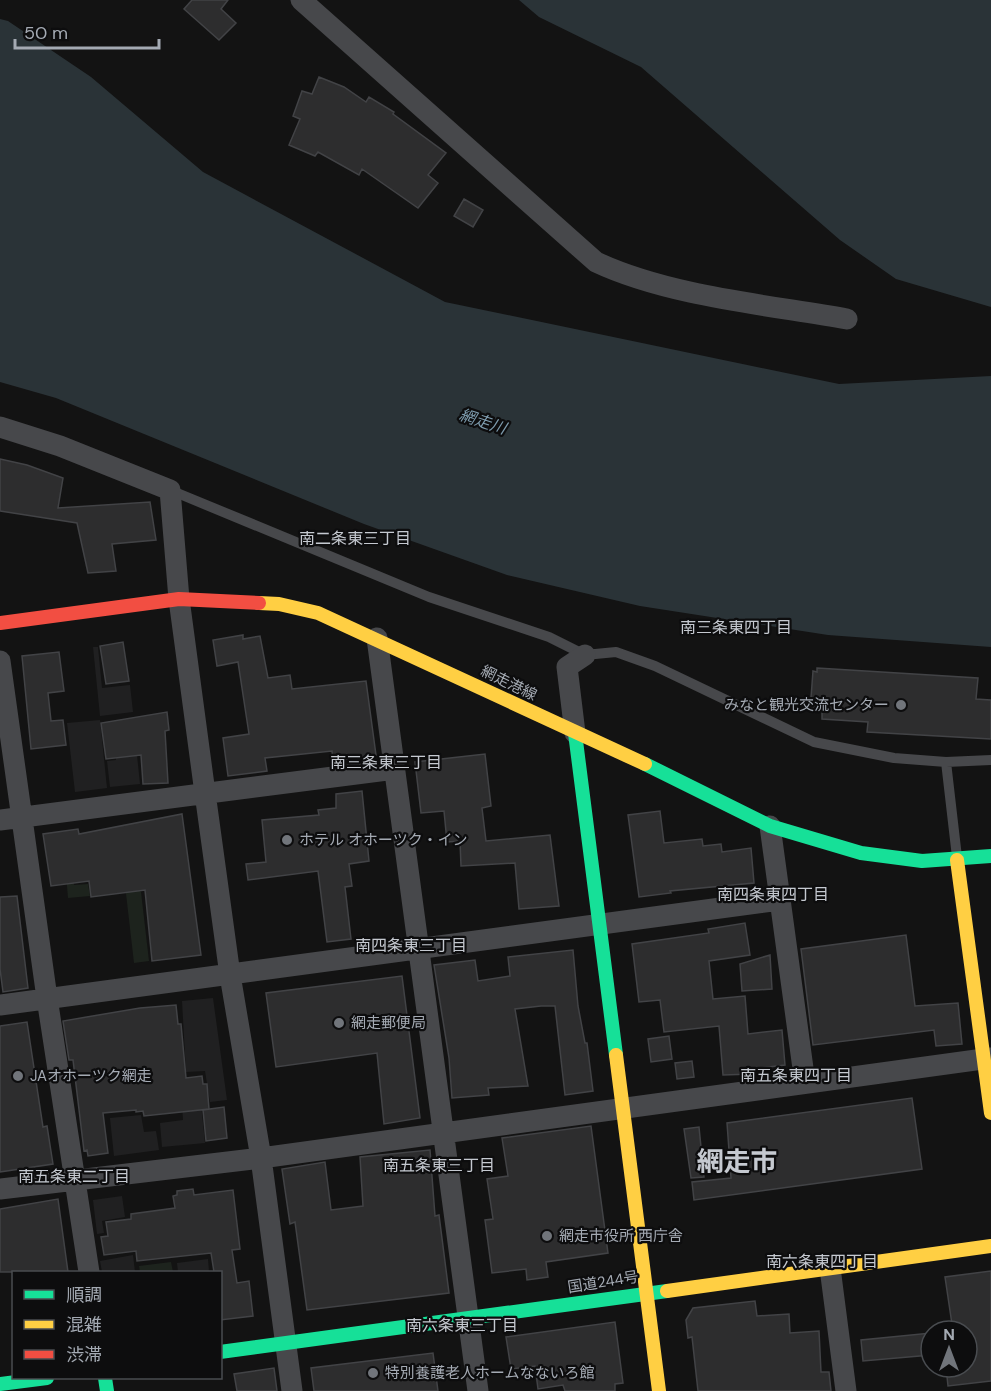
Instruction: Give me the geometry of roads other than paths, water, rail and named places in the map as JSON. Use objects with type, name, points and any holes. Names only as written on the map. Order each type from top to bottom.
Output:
[{"type":"main road","name":"網走港線","points":[[0,623],[179,599],[279,604],[318,613],[377,638],[575,733],[688,784],[770,826],[861,853],[922,861],[991,856]]},
{"type":"main road","points":[[575,733],[621,1108],[659,1391]]},
{"type":"main road","points":[[957,860],[987,1058],[991,1113]]},
{"type":"main road","name":"国道244号","points":[[222,1352],[468,1320],[645,1293],[991,1246]]},
{"type":"main road","points":[[0,1384],[34,1379]]},
{"type":"street","points":[[302,0],[596,262],[630,276],[700,293],[847,320]]},
{"type":"street","points":[[0,427],[60,446],[170,490],[179,599],[205,793],[230,975],[261,1158],[292,1391]]},
{"type":"street","points":[[377,638],[478,1391]]},
{"type":"street","points":[[575,733],[567,668],[585,655]]},
{"type":"street","points":[[0,661],[47,999],[89,1271]]},
{"type":"street","points":[[0,820],[394,769]]},
{"type":"street","points":[[770,826],[805,1083]]},
{"type":"street","points":[[0,1005],[419,951],[780,900]]},
{"type":"street","points":[[0,1189],[261,1158],[987,1058]]},
{"type":"street","points":[[830,1268],[846,1391]]},
{"type":"lane","points":[[170,490],[429,597],[549,638],[585,655],[616,652],[636,659],[814,742],[894,758],[946,762],[991,760]]},
{"type":"lane","points":[[946,762],[957,860]]},
{"type":"water","points":[[519,0],[991,0],[991,307],[896,279],[840,240],[641,67],[539,17]]},
{"type":"water","name":"網走川","points":[[0,19],[8,21],[91,77],[203,172],[445,302],[839,384],[991,376],[991,647],[828,635],[640,606],[507,575],[364,524],[56,398],[0,382]]},
{"type":"place","name":"みなと観光交流センター","points":[[901,705]]},
{"type":"place","name":"ホテル オホーツク・イン","points":[[287,840]]},
{"type":"place","name":"網走郵便局","points":[[339,1023]]},
{"type":"place","name":"JAオホーツク網走","points":[[18,1076]]},
{"type":"place","name":"網走市役所 西庁舎","points":[[547,1236]]},
{"type":"place","name":"特別養護老人ホームなないろ館","points":[[373,1373]]},
{"type":"district","name":"南二条東三丁目","points":[[355,538]]},
{"type":"district","name":"南三条東四丁目","points":[[736,627]]},
{"type":"district","name":"南三条東三丁目","points":[[386,762]]},
{"type":"district","name":"南四条東四丁目","points":[[773,894]]},
{"type":"district","name":"南四条東三丁目","points":[[411,945]]},
{"type":"district","name":"南五条東四丁目","points":[[796,1075]]},
{"type":"district","name":"網走市","points":[[737,1162]]},
{"type":"district","name":"南五条東三丁目","points":[[439,1165]]},
{"type":"district","name":"南五条東二丁目","points":[[74,1176]]},
{"type":"district","name":"南六条東四丁目","points":[[822,1261]]},
{"type":"district","name":"南六条東三丁目","points":[[462,1325]]}]
